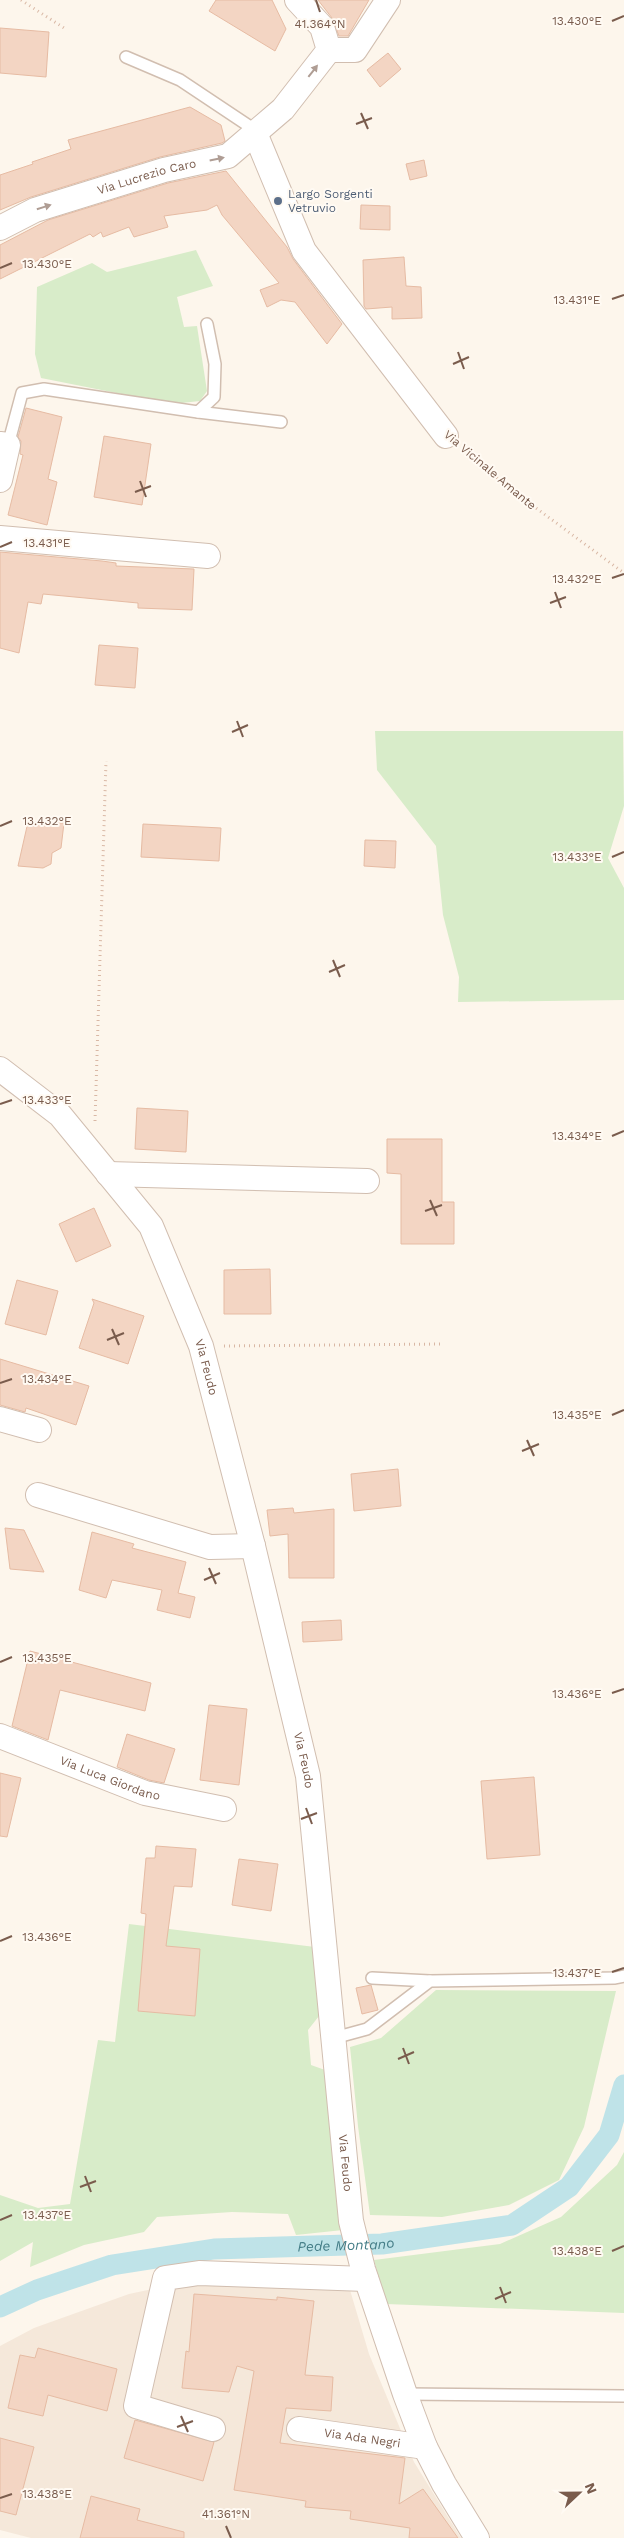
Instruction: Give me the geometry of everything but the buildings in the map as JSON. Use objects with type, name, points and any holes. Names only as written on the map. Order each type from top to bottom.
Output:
[{"type":"street","points":[[297,0],[322,27],[329,50],[355,50],[388,0]]},
{"type":"street","name":"Via Lucrezio Caro","points":[[0,228],[35,210],[81,195],[164,170],[228,156],[283,109],[329,50]]},
{"type":"street","name":"Via Vicinale Amante","points":[[255,133],[304,250],[446,436]]},
{"type":"street","points":[[0,480],[4,444]]},
{"type":"street","points":[[0,538],[208,556]]},
{"type":"street","name":"Via Feudo","points":[[0,1069],[60,1116],[151,1226],[200,1346],[253,1546],[308,1776],[351,2221],[364,2274],[425,2447],[444,2484],[477,2538]]},
{"type":"street","points":[[108,1174],[367,1181]]},
{"type":"street","points":[[0,1419],[39,1430]]},
{"type":"street","points":[[38,1495],[210,1547],[253,1546]]},
{"type":"street","name":"Via Luca Giordano","points":[[0,1736],[145,1793],[224,1809]]},
{"type":"street","points":[[213,2429],[136,2406],[166,2278],[199,2273],[364,2274]]},
{"type":"street","name":"Via Ada Negri","points":[[299,2429],[425,2447]]},
{"type":"lane","points":[[126,57],[180,80],[249,126],[255,133]]},
{"type":"lane","points":[[198,412],[214,397],[215,364],[207,324]]},
{"type":"lane","points":[[4,444],[22,393],[44,389],[198,412],[281,422]]},
{"type":"lane","points":[[372,1978],[430,1981],[615,1978],[624,1976]]},
{"type":"lane","points":[[334,2038],[367,2029],[430,1981]]},
{"type":"lane","points":[[405,2394],[624,2396]]},
{"type":"path","points":[[21,0],[64,28]]},
{"type":"path","name":"Via Vicinale Amante","points":[[446,436],[513,491],[624,573]]},
{"type":"path","points":[[84,1144],[94,1122],[106,761]]},
{"type":"path","points":[[200,1346],[443,1344]]},
{"type":"shaded area","points":[[176,2284],[350,2290],[369,2354],[414,2462],[461,2538],[31,2538],[0,2530],[0,2346],[34,2328],[129,2294]]},
{"type":"green space","points":[[196,250],[213,286],[177,297],[184,327],[197,326],[207,391],[200,401],[172,404],[41,378],[35,354],[37,287],[92,263],[107,272]]},
{"type":"green space","points":[[375,731],[623,731],[624,806],[608,858],[624,888],[624,1000],[458,1002],[459,977],[443,915],[436,846],[377,770]]},
{"type":"green space","points":[[129,1924],[315,1947],[319,2016],[308,2030],[311,2065],[325,2070],[343,2230],[296,2235],[288,2214],[232,2212],[157,2217],[144,2232],[84,2245],[30,2267],[33,2242],[0,2261],[0,2195],[38,2208],[70,2204],[98,2040],[115,2042]]},
{"type":"green space","points":[[436,1990],[616,1991],[584,2127],[559,2180],[509,2205],[442,2217],[370,2215],[350,2047],[381,2038]]},
{"type":"green space","points":[[624,2152],[624,2313],[386,2304],[374,2260],[500,2244],[561,2217],[617,2165]]},
{"type":"waterway","name":"Pede Montano","points":[[0,2307],[37,2290],[112,2265],[214,2249],[382,2244],[512,2225],[569,2187],[609,2135],[624,2085]]},
{"type":"place","name":"Largo Sorgenti Vetruvio","points":[[278,201]]}]
